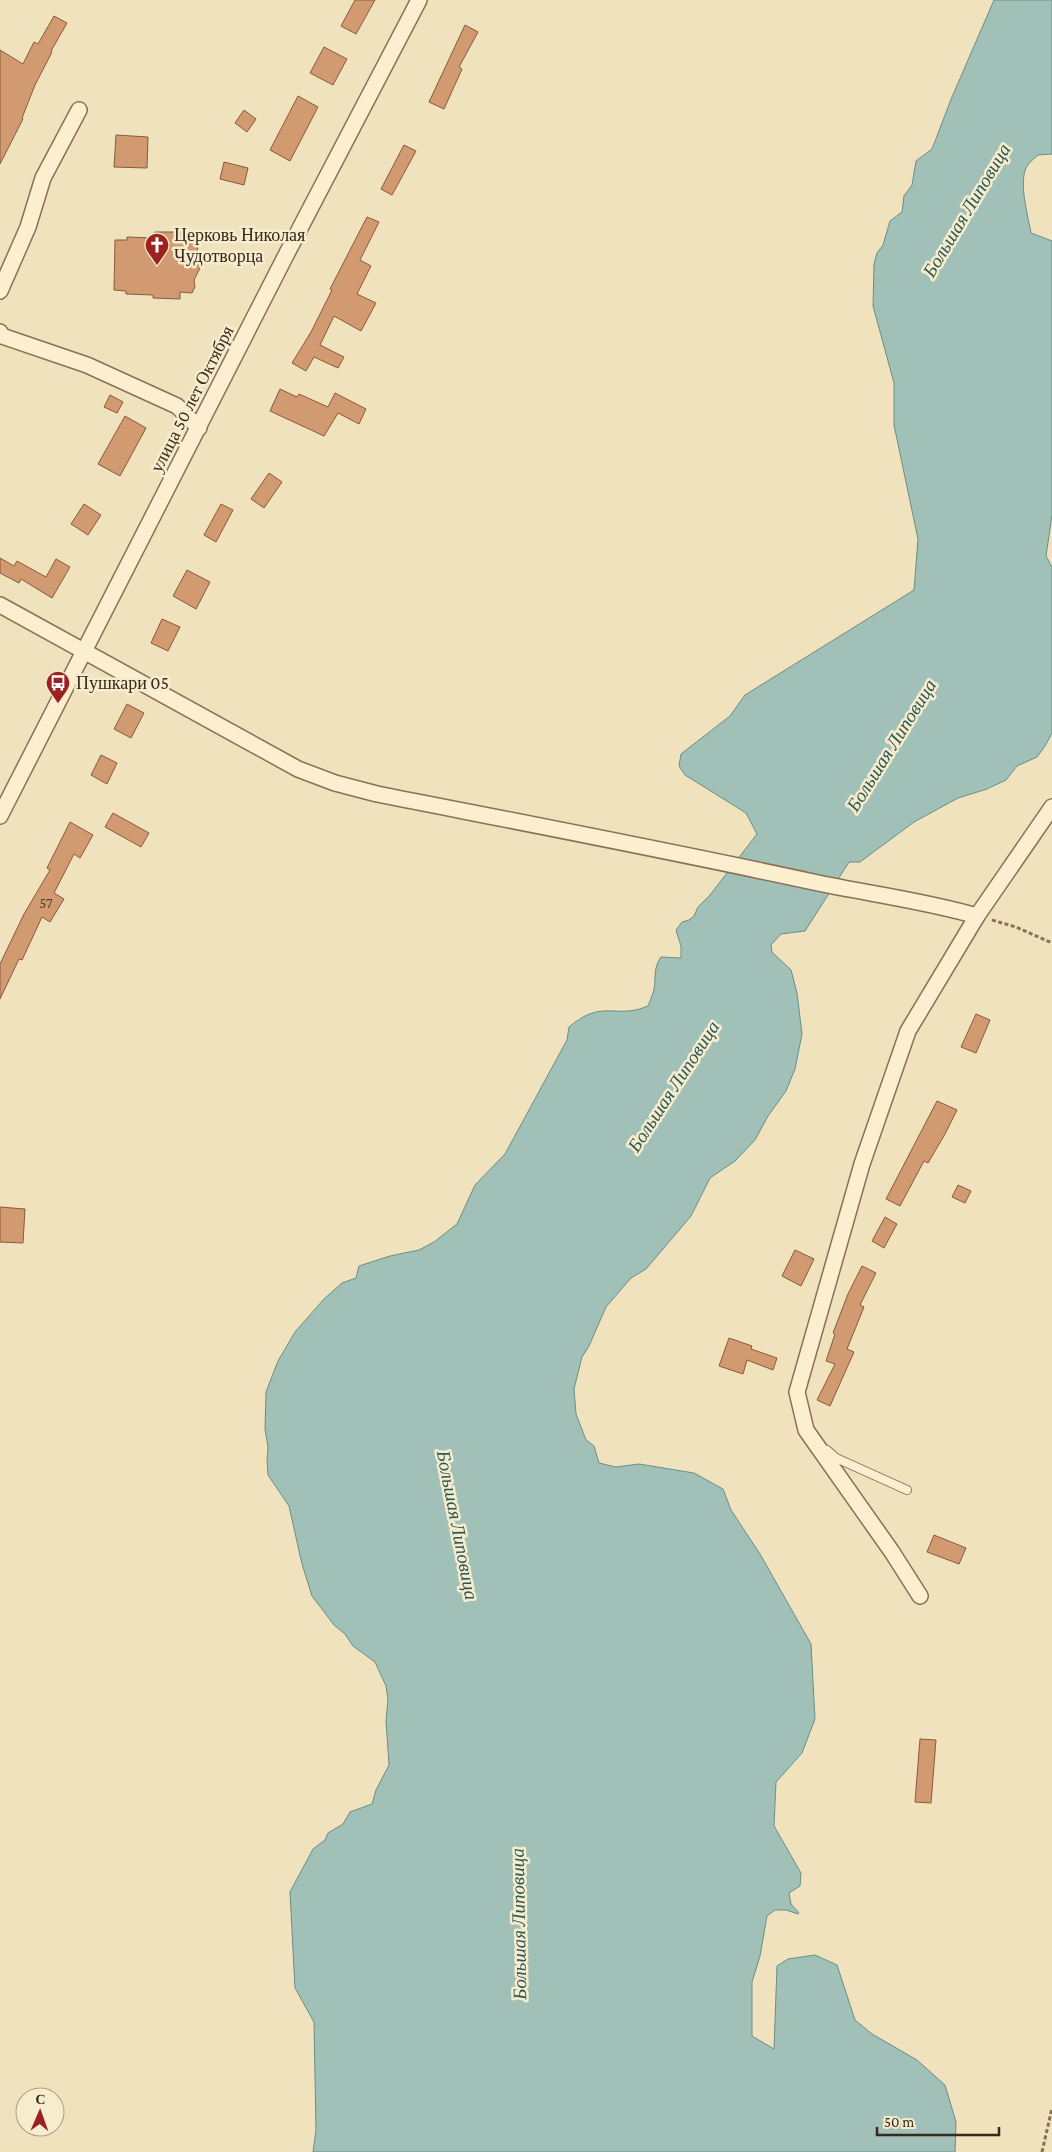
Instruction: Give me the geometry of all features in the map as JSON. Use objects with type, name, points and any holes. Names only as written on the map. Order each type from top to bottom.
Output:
[{"type":"street","name":"улица 50 лет Октября","points":[[0,816],[285,257],[419,0]]},
{"type":"street","points":[[0,291],[28,227],[43,178],[79,110]]},
{"type":"street","points":[[0,332],[2,336],[87,366],[177,406],[199,428]]},
{"type":"street","points":[[0,605],[298,769],[335,783],[377,794],[715,861],[854,891],[949,908],[977,916]]},
{"type":"street","points":[[920,1596],[892,1552],[806,1430],[797,1392],[862,1164],[908,1031],[977,916],[1052,807]]},
{"type":"lane","points":[[806,1430],[836,1458],[907,1490]]},
{"type":"path","points":[[977,916],[1016,927],[1052,943]]},
{"type":"path","points":[[1042,2152],[1052,2108]]},
{"type":"water","name":"Большая Липовица","points":[[994,0],[1052,0],[1052,154],[1038,155],[1027,166],[1023,180],[1024,199],[1031,233],[1052,241],[1052,515],[1046,556],[1052,567],[1052,733],[1037,757],[1017,766],[1006,780],[987,789],[958,798],[914,822],[860,862],[849,862],[805,931],[781,934],[771,945],[772,952],[791,970],[797,993],[802,1034],[795,1069],[786,1091],[768,1116],[755,1140],[735,1161],[710,1178],[691,1216],[646,1269],[631,1278],[606,1307],[589,1346],[582,1357],[574,1389],[576,1414],[586,1440],[594,1446],[599,1463],[616,1467],[639,1464],[694,1473],[723,1489],[731,1510],[760,1554],[811,1644],[815,1719],[802,1753],[776,1782],[774,1826],[801,1873],[800,1886],[789,1893],[791,1904],[799,1913],[775,1910],[767,1916],[760,1956],[752,1982],[752,2036],[774,2049],[777,1966],[788,1959],[815,1955],[837,1965],[855,2020],[872,2034],[917,2060],[945,2085],[956,2122],[955,2152],[313,2152],[316,2130],[314,2022],[295,1988],[290,1892],[313,1849],[325,1840],[328,1833],[343,1824],[350,1812],[372,1804],[376,1790],[389,1765],[386,1721],[388,1699],[386,1686],[375,1662],[353,1646],[312,1596],[302,1564],[289,1506],[268,1475],[268,1447],[265,1429],[266,1392],[278,1361],[295,1332],[324,1299],[342,1283],[356,1278],[359,1266],[390,1256],[419,1250],[434,1242],[457,1224],[475,1185],[505,1154],[567,1040],[569,1027],[591,1013],[637,1010],[648,1006],[654,990],[657,965],[661,957],[681,958],[681,946],[676,930],[682,922],[694,916],[698,907],[710,895],[757,834],[746,813],[685,775],[679,766],[681,754],[730,716],[745,695],[914,590],[918,539],[894,425],[894,383],[873,306],[874,264],[877,253],[883,245],[890,221],[902,212],[904,196],[912,185],[916,161],[932,149],[952,97]]},
{"type":"building","points":[[355,0],[375,0],[356,34],[341,26]]},
{"type":"building","points":[[54,16],[67,23],[51,51],[35,85],[23,119],[0,164],[0,50],[23,64],[34,42],[38,44]]},
{"type":"building","points":[[465,25],[478,32],[459,67],[462,69],[444,109],[429,102]]},
{"type":"building","points":[[324,47],[347,59],[333,85],[310,73]]},
{"type":"building","points":[[298,96],[318,107],[290,161],[270,150]]},
{"type":"building","points":[[244,110],[256,119],[247,132],[235,123]]},
{"type":"building","points":[[116,135],[148,137],[147,168],[114,167]]},
{"type":"building","points":[[404,145],[416,151],[392,195],[381,189]]},
{"type":"building","points":[[224,162],[248,168],[244,185],[220,179]]},
{"type":"building","points":[[367,217],[379,222],[360,260],[371,266],[357,294],[376,303],[361,331],[334,316],[320,345],[344,357],[338,368],[314,357],[306,371],[292,363],[311,332],[332,290],[330,289]]},
{"type":"building","name":"Церковь Николая Чудотворца","points":[[155,232],[182,232],[181,241],[192,241],[198,247],[196,258],[200,268],[194,280],[195,287],[192,293],[180,292],[180,299],[153,298],[153,295],[126,294],[126,291],[114,290],[115,240],[127,240],[127,237],[154,238]]},
{"type":"building","points":[[280,389],[297,397],[299,394],[328,407],[335,393],[366,409],[359,424],[338,413],[324,436],[270,411]]},
{"type":"building","points":[[110,395],[123,402],[117,413],[104,407]]},
{"type":"building","points":[[125,416],[146,428],[120,476],[98,464]]},
{"type":"building","points":[[269,473],[282,482],[264,508],[251,499]]},
{"type":"building","points":[[84,504],[101,515],[88,535],[71,524]]},
{"type":"building","points":[[221,504],[233,510],[216,542],[204,535]]},
{"type":"building","points":[[0,558],[14,566],[17,561],[46,577],[56,559],[70,567],[52,598],[21,579],[19,583],[0,573]]},
{"type":"building","points":[[187,570],[210,582],[196,609],[173,596]]},
{"type":"building","points":[[162,619],[180,627],[168,651],[151,643]]},
{"type":"building","points":[[127,704],[144,713],[131,738],[114,729]]},
{"type":"building","points":[[101,755],[117,763],[107,784],[91,775]]},
{"type":"building","points":[[113,813],[149,833],[141,847],[105,827]]},
{"type":"building","points":[[70,822],[93,835],[80,858],[74,854],[54,893],[64,899],[50,922],[42,917],[22,960],[19,959],[0,999],[0,964],[24,914],[50,870],[47,868]]},
{"type":"building","points":[[976,1014],[990,1020],[976,1053],[961,1047]]},
{"type":"building","points":[[937,1101],[957,1110],[928,1163],[924,1161],[900,1206],[886,1199]]},
{"type":"building","points":[[958,1185],[971,1191],[965,1203],[952,1197]]},
{"type":"building","points":[[0,1207],[25,1209],[23,1243],[0,1242]]},
{"type":"building","points":[[885,1217],[897,1224],[884,1248],[872,1241]]},
{"type":"building","points":[[795,1250],[814,1259],[801,1286],[782,1276]]},
{"type":"building","points":[[862,1266],[876,1273],[860,1305],[864,1307],[847,1349],[854,1352],[830,1406],[817,1400],[835,1364],[826,1361],[835,1334],[833,1333],[848,1294]]},
{"type":"building","points":[[729,1338],[752,1346],[751,1349],[777,1358],[773,1370],[747,1360],[743,1374],[719,1366]]},
{"type":"building","points":[[934,1535],[966,1548],[959,1564],[927,1552]]},
{"type":"building","points":[[920,1739],[936,1740],[931,1803],[915,1802]]},
{"type":"place","name":"Церковь Николая Чудотворца","points":[[157,266]]},
{"type":"place","name":"Пушкари 05","points":[[58,704]]}]
